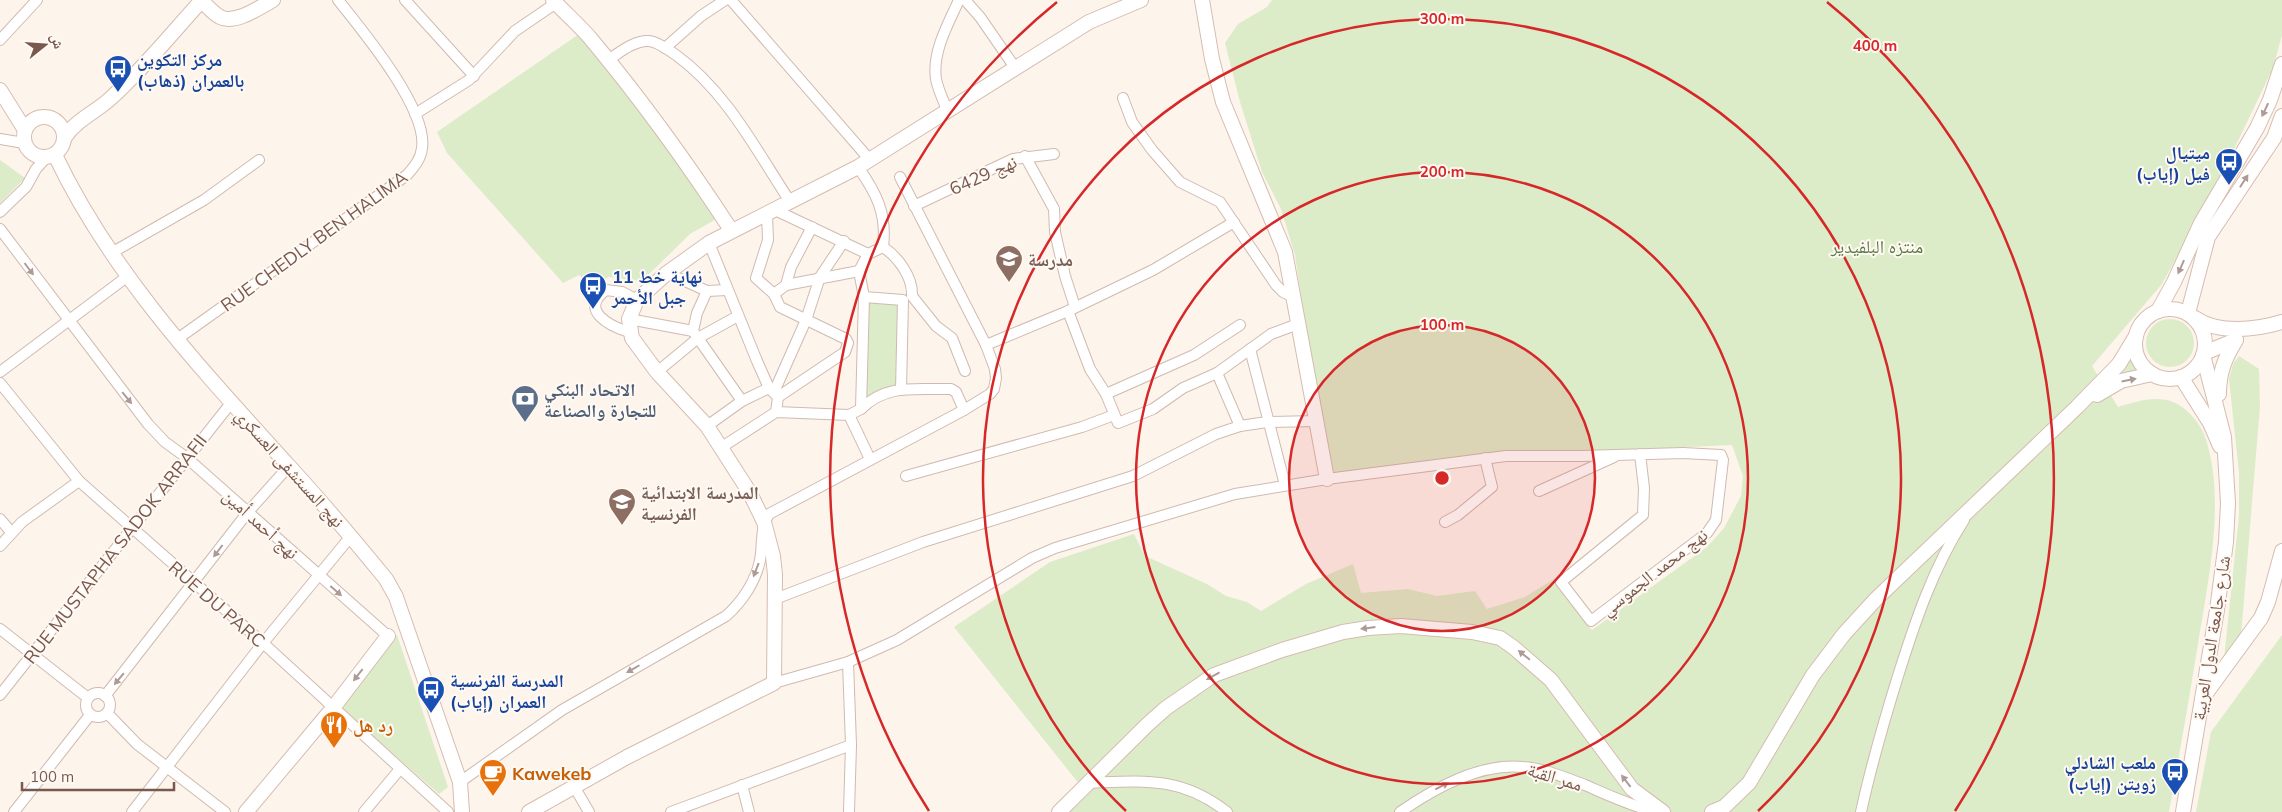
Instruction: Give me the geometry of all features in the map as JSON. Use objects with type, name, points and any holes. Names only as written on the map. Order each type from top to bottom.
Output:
[{"type":"street","points":[[0,40],[37,0]]},
{"type":"street","points":[[0,212],[26,187],[36,169],[63,145],[65,137],[73,125],[94,111],[123,86],[202,0],[220,17],[227,19],[258,9],[273,0]]},
{"type":"street","name":"RUE CHEDLY BEN HALIMA","points":[[176,340],[408,175],[420,158],[423,148],[415,114],[369,38],[338,0]]},
{"type":"street","points":[[405,0],[474,76]]},
{"type":"street","points":[[665,48],[710,4],[725,0]]},
{"type":"street","points":[[731,0],[870,160]]},
{"type":"street","points":[[948,112],[936,81],[936,58],[959,0]]},
{"type":"street","points":[[966,0],[1016,69]]},
{"type":"street","points":[[774,683],[775,599],[773,556],[764,522],[722,447],[707,426],[658,372],[632,338],[629,325],[638,300],[667,273],[709,243],[731,230],[790,203],[858,167],[1089,22],[1141,0]]},
{"type":"street","points":[[1202,0],[1212,59],[1223,102],[1285,252],[1318,421],[1327,479]]},
{"type":"street","points":[[415,114],[474,76],[515,31],[555,2],[590,37],[608,60],[700,182],[731,230]]},
{"type":"street","points":[[608,60],[643,41],[657,43],[701,76],[730,108],[790,203]]},
{"type":"street","points":[[2158,311],[2174,282],[2201,223],[2257,128],[2270,100],[2282,64]]},
{"type":"street","points":[[0,90],[25,136],[32,154],[51,156]]},
{"type":"street","points":[[1123,98],[1132,122],[1180,182],[1220,202],[1276,285],[1283,292],[1295,298]]},
{"type":"street","points":[[2190,315],[2208,236],[2278,133],[2282,116]]},
{"type":"street","points":[[25,136],[36,118],[52,118],[58,122],[65,137]]},
{"type":"street","points":[[0,139],[25,136]]},
{"type":"street","name":"نهج 6429","points":[[914,206],[1013,159],[1025,156],[1054,154]]},
{"type":"street","name":"نهج المستشفى العسكري","points":[[51,156],[128,276],[176,340],[231,404],[351,536],[386,579],[396,597],[460,782],[462,812]]},
{"type":"street","points":[[1025,156],[1054,209],[1055,232],[1071,309],[1090,369],[1106,394],[1114,415],[1119,422],[1153,409],[1183,388],[1217,373],[1271,334],[1298,324]]},
{"type":"street","points":[[112,252],[204,200],[259,160]]},
{"type":"street","points":[[858,167],[870,184],[886,226],[883,247]]},
{"type":"street","points":[[460,782],[562,710],[726,616],[734,609],[749,588],[760,561],[764,522],[769,514],[870,458],[964,410],[990,394],[994,389],[996,378],[986,345],[900,177]]},
{"type":"street","points":[[771,212],[812,227],[868,254]]},
{"type":"street","points":[[771,212],[768,240],[756,278],[774,294],[780,307],[846,339],[848,343]]},
{"type":"street","points":[[986,345],[1071,309],[1153,270],[1234,222]]},
{"type":"street","points":[[786,284],[791,267],[812,227]]},
{"type":"street","name":"نهج أحمد أمين","points":[[0,230],[148,424],[165,442],[186,458],[388,636],[333,708],[246,812]]},
{"type":"street","points":[[774,392],[806,320],[820,277],[844,241]]},
{"type":"street","points":[[709,243],[738,316],[774,392],[776,412]]},
{"type":"street","points":[[862,409],[864,297],[859,271],[868,254],[883,247]]},
{"type":"street","points":[[883,247],[899,260],[912,288],[908,298],[901,390]]},
{"type":"street","points":[[774,294],[786,284],[859,271]]},
{"type":"street","points":[[667,273],[706,291],[727,290]]},
{"type":"street","points":[[0,372],[128,276]]},
{"type":"street","points":[[638,300],[622,292],[606,290],[599,296],[596,303],[599,316],[608,324],[696,334]]},
{"type":"street","points":[[706,291],[697,313],[696,334],[742,401]]},
{"type":"street","points":[[864,297],[908,298],[936,326],[952,338],[965,371]]},
{"type":"street","points":[[1712,812],[1724,807],[1749,783],[1813,675],[1844,634],[1876,599],[2077,407],[2119,364],[2147,317],[2158,311],[2173,309],[2190,315],[2203,324],[2237,328],[2279,323]]},
{"type":"street","name":"شارع جامعة الدول العربية","points":[[2183,812],[2203,698],[2226,542],[2226,462],[2220,417],[2204,354],[2203,333],[2190,315]]},
{"type":"street","points":[[658,372],[696,334],[738,316]]},
{"type":"street","points":[[2136,336],[2138,358],[2152,374],[2161,378],[2181,377],[2195,369],[2204,354],[2279,323]]},
{"type":"street","points":[[1106,394],[1194,354],[1240,325]]},
{"type":"street","points":[[848,343],[863,340]]},
{"type":"street","points":[[2220,417],[2221,370],[2236,340]]},
{"type":"street","points":[[707,426],[742,401],[774,392],[845,352],[848,343]]},
{"type":"street","points":[[1250,349],[1267,422],[1285,485]]},
{"type":"street","points":[[1217,373],[1240,426]]},
{"type":"street","points":[[2077,407],[2112,385],[2152,374]]},
{"type":"street","name":"شارع جامعة الدول العربية","points":[[2181,377],[2210,423],[2226,462]]},
{"type":"street","name":"RUE DU PARC","points":[[0,383],[79,481],[262,643],[448,812]]},
{"type":"street","points":[[722,447],[776,412],[849,415],[862,409],[880,394],[901,390],[953,389],[964,410]]},
{"type":"street","name":"RUE MUSTAPHA SADOK ARRAFII","points":[[0,695],[133,528],[186,458],[231,404]]},
{"type":"street","points":[[849,415],[870,458]]},
{"type":"street","points":[[906,476],[1082,427],[1114,415]]},
{"type":"street","points":[[775,599],[923,542],[1133,476],[1216,434],[1240,426],[1267,422],[1318,421]]},
{"type":"street","name":"نهج محمد الجموسي","points":[[1683,453],[1721,456],[1724,460],[1716,520],[1707,533],[1590,621],[1561,582],[1643,516],[1644,488],[1640,454],[1683,453]]},
{"type":"street","points":[[529,812],[575,788],[627,757],[774,683],[848,662],[896,640],[1032,558],[1055,548],[1235,494],[1285,485],[1485,458],[1640,454]]},
{"type":"street","points":[[1539,491],[1620,455]]},
{"type":"street","points":[[1445,522],[1458,515],[1492,487],[1485,458]]},
{"type":"street","points":[[105,696],[248,512],[289,466]]},
{"type":"street","points":[[0,546],[11,532],[79,481]]},
{"type":"street","points":[[1861,812],[1876,746],[1914,626],[1944,554],[1975,504]]},
{"type":"street","points":[[0,519],[11,532]]},
{"type":"street","points":[[132,812],[262,643],[351,536]]},
{"type":"street","points":[[2203,698],[2261,618],[2268,602],[2282,551]]},
{"type":"street","points":[[1059,812],[1086,783],[1166,708],[1214,675],[1282,650],[1343,632],[1368,628],[1410,627],[1472,632],[1500,638],[1513,646],[1551,680],[1632,789],[1663,812]]},
{"type":"street","points":[[0,629],[88,698]]},
{"type":"street","points":[[848,662],[851,745],[849,812]]},
{"type":"street","points":[[88,698],[96,694],[105,696],[110,704],[107,713],[99,717],[90,715]]},
{"type":"street","points":[[88,698],[86,707],[90,715]]},
{"type":"street","points":[[107,713],[137,744],[225,812]]},
{"type":"street","points":[[14,812],[90,715]]},
{"type":"street","points":[[671,812],[851,745]]},
{"type":"street","name":"ممر القبة","points":[[1400,812],[1449,783],[1488,770],[1513,766],[1531,768],[1567,779],[1656,812]]},
{"type":"street","points":[[364,812],[400,769]]},
{"type":"street","points":[[1086,783],[1124,780],[1157,782],[1198,793],[1226,812]]},
{"type":"street","points":[[742,785],[749,812]]},
{"type":"street","points":[[575,788],[589,812]]},
{"type":"green space","name":"منتزه البلفيدير","points":[[1272,0],[2282,0],[2282,35],[2273,68],[2225,168],[2162,284],[2092,366],[2103,384],[2128,358],[2138,370],[2105,386],[2118,407],[2152,399],[2166,400],[2178,404],[2191,415],[2202,429],[2211,458],[2215,511],[2210,566],[2169,812],[1069,812],[1091,789],[1080,785],[954,627],[1050,562],[1134,534],[1145,556],[1207,584],[1226,596],[1247,602],[1261,611],[1306,584],[1353,564],[1361,593],[1408,589],[1437,596],[1475,591],[1487,609],[1525,597],[1554,579],[1592,630],[1707,547],[1724,528],[1741,496],[1743,476],[1732,445],[1583,452],[1529,450],[1475,455],[1334,474],[1309,350],[1295,255],[1281,209],[1262,172],[1240,102],[1225,43],[1238,24],[1267,7]]},
{"type":"green space","points":[[582,32],[720,217],[690,234],[642,281],[608,277],[594,289],[579,275],[563,283],[447,153],[437,132]]},
{"type":"green space","points":[[0,160],[25,178],[0,203]]},
{"type":"green space","points":[[866,299],[902,300],[901,387],[864,408]]},
{"type":"green space","points":[[2165,319],[2175,319],[2187,326],[2194,338],[2194,348],[2187,360],[2175,367],[2165,367],[2157,363],[2150,356],[2146,348],[2146,338],[2150,330],[2157,323]]},
{"type":"green space","points":[[2239,356],[2259,369],[2260,406],[2241,636],[2224,659],[2239,516],[2239,473],[2229,379],[2233,364]]},
{"type":"green space","points":[[397,635],[448,787],[439,794],[341,708]]},
{"type":"green space","points":[[2282,635],[2282,812],[2196,812],[2211,732]]},
{"type":"place","name":"مركز التكوين بالعمران (ذهاب)","points":[[118,93]]},
{"type":"place","name":"ميتيال فيل (إياب)","points":[[2229,186]]},
{"type":"place","name":"مدرسة","points":[[1009,283]]},
{"type":"place","name":"نهاية خط 11 جبل الأحمر","points":[[593,310]]},
{"type":"place","name":"الاتحاد البنكي للتجارة والصناعة","points":[[525,423]]},
{"type":"place","name":"المدرسة الابتدائية الفرنسية","points":[[622,526]]},
{"type":"place","name":"المدرسة الفرنسية العمران (إياب)","points":[[431,714]]},
{"type":"place","name":"رد هل","points":[[334,749]]},
{"type":"place","name":"ملعب الشادلي زويتن (إياب)","points":[[2175,796]]},
{"type":"place","name":"Kawekeb","points":[[493,797]]}]
